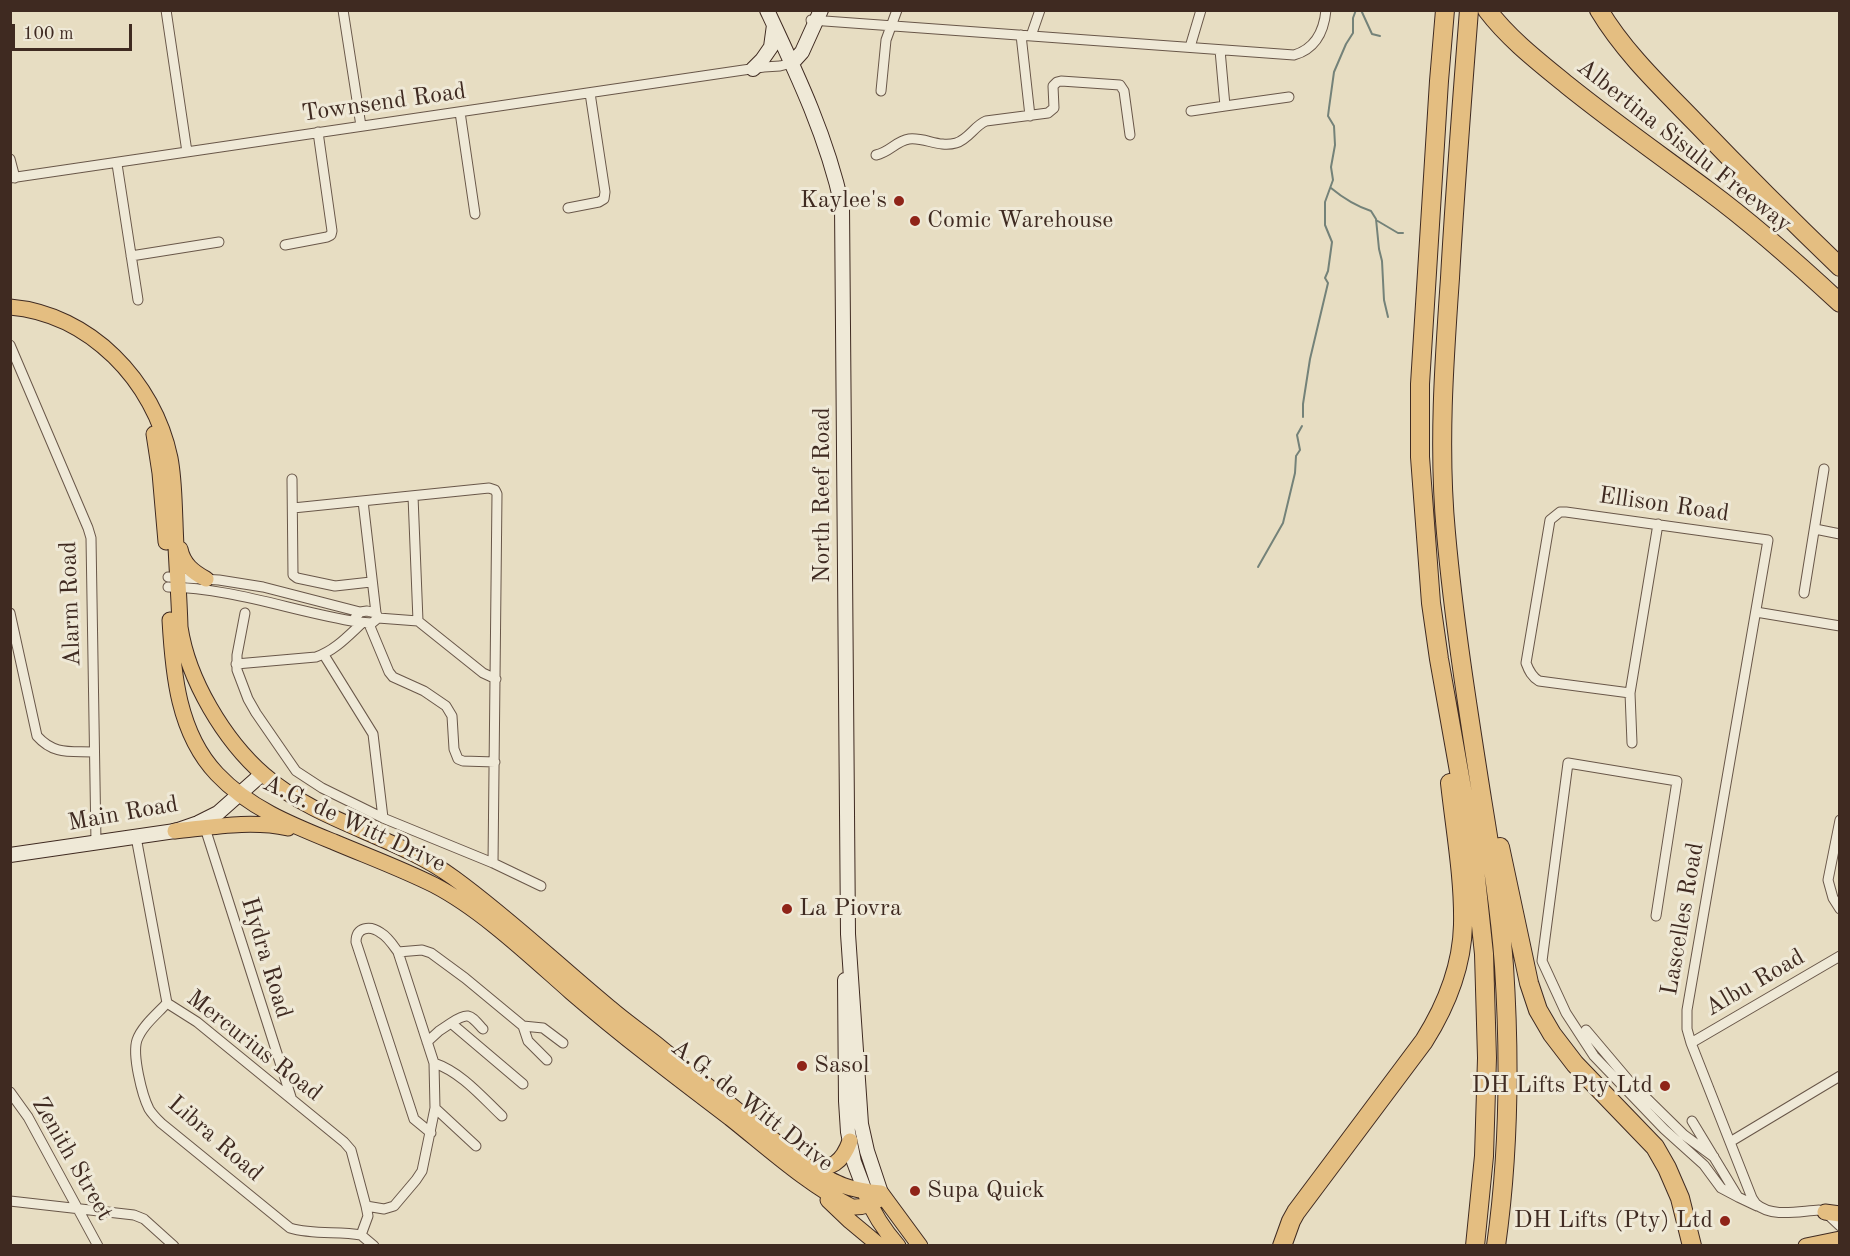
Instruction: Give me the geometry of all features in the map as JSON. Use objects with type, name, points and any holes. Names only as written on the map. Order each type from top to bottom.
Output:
[{"type":"highway","points":[[1282,1245],[1291,1221],[1435,1024],[1458,963],[1463,926],[1439,659],[1425,533],[1420,457],[1420,384],[1445,10]]},
{"type":"highway","points":[[1469,10],[1442,386],[1442,456],[1445,529],[1453,604],[1492,863],[1504,965],[1507,1085],[1501,1210],[1496,1245]]},
{"type":"highway","name":"Albertina Sisulu Freeway","points":[[1487,10],[1499,26],[1534,58],[1609,119],[1709,191],[1839,303]]},
{"type":"highway","name":"Albertina Sisulu Freeway","points":[[1599,10],[1634,58],[1670,97],[1839,267]]},
{"type":"highway","points":[[1439,659],[1473,850],[1484,954],[1486,1102],[1484,1156],[1475,1245]]},
{"type":"highway","points":[[1465,690],[1514,905],[1529,983],[1538,1010],[1552,1034],[1575,1064],[1655,1148],[1680,1198],[1692,1245]]},
{"type":"highway","points":[[1287,1245],[1291,1221]]},
{"type":"main road","name":"North Reef Road","points":[[767,10],[805,92],[829,154],[842,206],[849,936],[861,1124],[875,1196]]},
{"type":"main road","points":[[805,92],[805,65],[816,16]]},
{"type":"main road","points":[[790,58],[816,16]]},
{"type":"main road","points":[[759,68],[771,47],[774,25]]},
{"type":"main road","points":[[790,58],[802,52],[811,35]]},
{"type":"main road","name":"A.G. de Witt Drive","points":[[10,307],[38,312],[72,325],[105,347],[132,376],[158,421],[170,457],[173,477],[174,670],[185,719],[215,772],[238,794],[256,806],[306,831],[435,886],[503,925]]},
{"type":"main road","name":"A.G. de Witt Drive","points":[[10,318],[46,323],[88,342],[118,367],[140,398],[157,445],[173,582],[182,637],[196,680],[218,720],[262,774],[306,805],[426,861],[453,877],[503,925],[612,1010],[811,1182],[852,1206],[859,1207],[875,1196]]},
{"type":"main road","points":[[175,522],[181,554],[185,562],[195,573],[206,579]]},
{"type":"main road","name":"Main Road","points":[[10,855],[175,831],[218,813],[262,774]]},
{"type":"main road","points":[[175,831],[256,824],[306,831]]},
{"type":"main road","name":"North Reef Road","points":[[849,936],[844,1007],[846,1101],[854,1162],[875,1196]]},
{"type":"main road","name":"A.G. de Witt Drive","points":[[727,1109],[807,1167],[839,1185],[875,1196]]},
{"type":"main road","points":[[807,1167],[821,1168],[835,1164],[845,1155],[850,1141]]},
{"type":"main road","points":[[811,1182],[850,1221],[880,1245]]},
{"type":"main road","points":[[875,1196],[888,1235],[898,1245]]},
{"type":"main road","points":[[875,1196],[920,1245]]},
{"type":"main road","points":[[1806,1245],[1839,1239]]},
{"type":"street","points":[[166,10],[187,152]]},
{"type":"street","points":[[343,10],[361,126]]},
{"type":"street","points":[[881,91],[886,40],[897,10]]},
{"type":"street","points":[[1031,36],[1040,10]]},
{"type":"street","points":[[1190,47],[1201,10]]},
{"type":"street","points":[[816,16],[891,27],[1294,55],[1311,47],[1321,33],[1326,10]]},
{"type":"street","points":[[1021,35],[1030,116]]},
{"type":"street","points":[[1220,50],[1225,106]]},
{"type":"street","name":"Townsend Road","points":[[13,178],[759,68],[790,58]]},
{"type":"street","points":[[876,155],[884,153],[902,141],[911,139],[946,145],[966,138],[978,124],[986,121],[1051,111],[1054,104],[1053,86],[1061,81],[1116,84],[1123,87],[1130,135]]},
{"type":"street","points":[[568,208],[604,199],[605,192],[590,93]]},
{"type":"street","points":[[1191,111],[1289,97]]},
{"type":"street","points":[[460,112],[475,214]]},
{"type":"street","points":[[285,245],[331,235],[318,132]]},
{"type":"street","points":[[10,159],[13,178]]},
{"type":"street","points":[[117,164],[138,300]]},
{"type":"street","points":[[131,256],[219,242]]},
{"type":"street","name":"Alarm Road","points":[[10,345],[91,538],[96,842]]},
{"type":"street","points":[[1804,593],[1824,469]]},
{"type":"street","points":[[292,479],[293,575],[327,585],[371,582]]},
{"type":"street","points":[[292,507],[489,488],[495,490],[497,494],[493,862]]},
{"type":"street","points":[[413,496],[418,621]]},
{"type":"street","points":[[173,582],[317,614],[375,622],[377,615],[371,582],[363,501]]},
{"type":"street","name":"Ellison Road","points":[[1630,693],[1539,681],[1528,670],[1527,663],[1549,523],[1555,515],[1566,512],[1768,540]]},
{"type":"street","points":[[1632,743],[1630,693],[1658,524]]},
{"type":"street","points":[[1815,529],[1839,534]]},
{"type":"street","name":"Lascelles Road","points":[[1759,1207],[1752,1198],[1691,1043],[1687,1029],[1687,1010],[1768,540]]},
{"type":"street","points":[[173,582],[206,579],[263,587],[321,601],[362,621],[393,677],[433,696],[449,710],[452,716],[455,755],[458,759],[495,762]]},
{"type":"street","points":[[317,614],[321,601]]},
{"type":"street","points":[[236,664],[324,655],[362,621],[367,611],[377,615],[418,621],[483,673],[496,679]]},
{"type":"street","points":[[1756,612],[1839,626]]},
{"type":"street","points":[[10,613],[38,736],[46,745],[56,750],[93,752]]},
{"type":"street","points":[[245,613],[236,664],[240,680],[256,713],[296,771],[322,788],[383,818],[493,862],[541,886]]},
{"type":"street","points":[[324,655],[373,734],[383,818]]},
{"type":"street","points":[[1656,916],[1677,781],[1568,763],[1542,961],[1566,1013],[1594,1056],[1664,1129],[1704,1165],[1721,1188],[1759,1207],[1775,1212],[1819,1210],[1832,1213],[1839,1226]]},
{"type":"street","points":[[1839,820],[1828,880],[1839,909]]},
{"type":"street","name":"Hydra Road","points":[[205,828],[291,1099]]},
{"type":"street","name":"Mercurius Road","points":[[136,837],[167,1003],[197,1022],[351,1150],[368,1216],[361,1234]]},
{"type":"street","points":[[366,1206],[389,1209],[400,1201],[422,1171],[431,1133],[435,1108],[434,1064],[398,952],[375,929],[359,930],[356,942],[414,1119],[431,1133]]},
{"type":"street","points":[[398,952],[422,950],[431,953],[523,1026],[528,1041],[547,1060]]},
{"type":"street","name":"Albu Road","points":[[1691,1043],[1839,956]]},
{"type":"street","name":"Libra Road","points":[[167,1003],[142,1031],[135,1050],[144,1096],[150,1110],[161,1123],[291,1228],[309,1232],[361,1234]]},
{"type":"street","points":[[427,1042],[461,1016],[471,1017],[483,1029]]},
{"type":"street","points":[[451,1023],[523,1084]]},
{"type":"street","points":[[523,1026],[543,1028],[563,1043]]},
{"type":"street","points":[[1586,1030],[1630,1082],[1684,1135],[1714,1158]]},
{"type":"street","points":[[260,1074],[270,1071],[279,1064]]},
{"type":"street","points":[[434,1064],[443,1066],[456,1074],[502,1116]]},
{"type":"street","points":[[1730,1142],[1839,1076]]},
{"type":"street","name":"Zenith Street","points":[[10,1092],[28,1117],[98,1245]]},
{"type":"street","points":[[435,1108],[476,1146]]},
{"type":"street","points":[[1692,1121],[1738,1197]]},
{"type":"street","points":[[10,1201],[119,1213],[144,1219],[174,1245]]},
{"type":"street","points":[[361,1234],[374,1245]]},
{"type":"waterway","points":[[1303,417],[1310,359],[1328,283],[1325,278],[1332,242],[1325,225],[1325,202],[1333,180],[1331,167],[1335,145],[1334,126],[1328,116],[1329,108],[1334,72],[1353,33],[1353,18],[1356,10]]},
{"type":"waterway","points":[[1361,10],[1372,34],[1380,36]]},
{"type":"waterway","points":[[1331,188],[1360,207],[1371,211],[1376,219],[1382,261],[1384,300],[1388,317]]},
{"type":"waterway","points":[[1376,220],[1398,233],[1403,233]]},
{"type":"waterway","points":[[1258,567],[1283,523],[1295,473],[1296,456],[1300,450],[1297,435],[1302,426]]},
{"type":"place","name":"Kaylee's","points":[[899,201]]},
{"type":"place","name":"Comic Warehouse","points":[[915,221]]},
{"type":"place","name":"La Piovra","points":[[787,909]]},
{"type":"place","name":"Sasol","points":[[802,1066]]},
{"type":"place","name":"DH Lifts Pty Ltd","points":[[1665,1086]]},
{"type":"place","name":"Supa Quick","points":[[915,1191]]},
{"type":"place","name":"DH Lifts (Pty) Ltd","points":[[1725,1221]]}]
